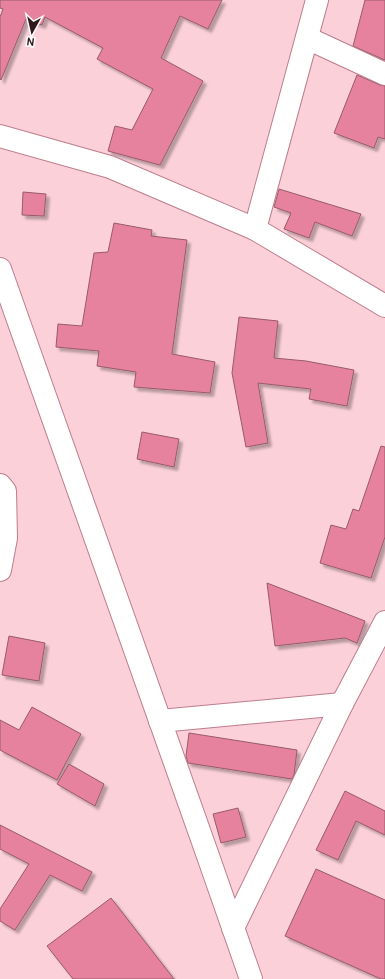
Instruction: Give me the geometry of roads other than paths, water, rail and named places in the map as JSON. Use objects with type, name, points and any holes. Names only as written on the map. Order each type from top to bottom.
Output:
[{"type":"street","points":[[255,229],[317,0]]},
{"type":"street","points":[[307,38],[385,74]]},
{"type":"street","points":[[0,136],[110,167],[255,229],[385,306]]},
{"type":"street","points":[[0,269],[251,979]]},
{"type":"street","points":[[0,485],[5,491],[6,538],[0,570]]},
{"type":"street","points":[[233,928],[342,704],[385,622]]},
{"type":"street","points":[[160,721],[342,704]]}]
